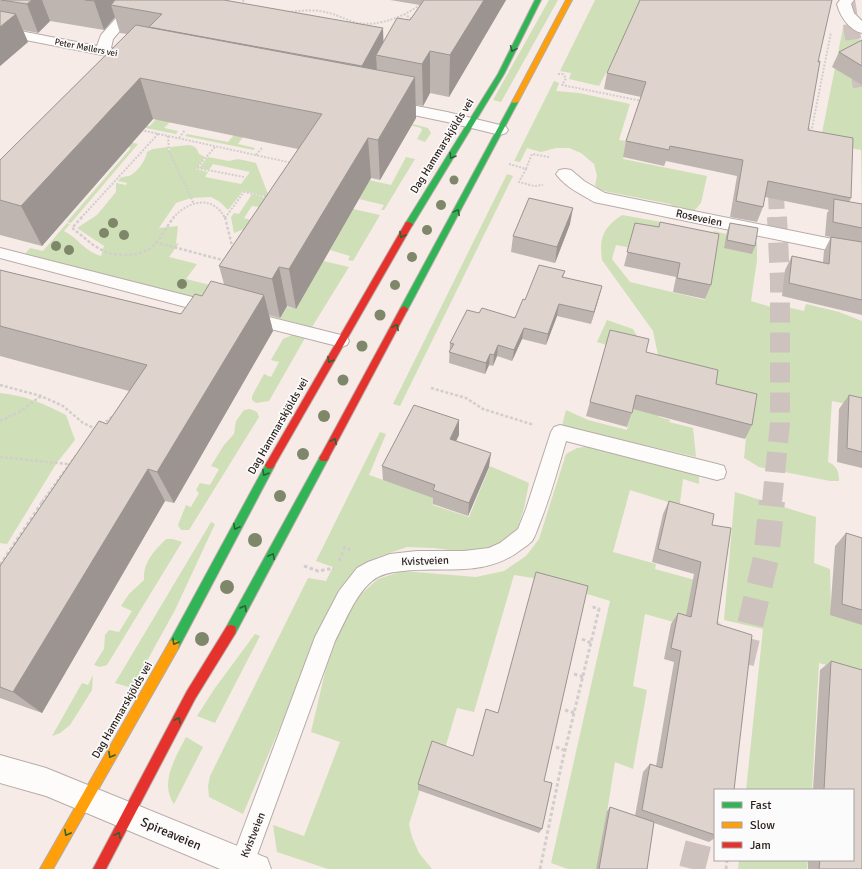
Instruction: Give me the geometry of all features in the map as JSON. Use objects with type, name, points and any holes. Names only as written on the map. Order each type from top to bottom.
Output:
[{"type":"main road","name":"Dag Hammarskjölds vei","points":[[46,869],[181,633],[254,492],[422,202],[501,74],[522,28],[538,0]]},
{"type":"main road","points":[[99,869],[191,695],[231,630],[261,576],[569,0]]},
{"type":"street","points":[[103,51],[106,38],[139,0]]},
{"type":"street","points":[[846,0],[844,4],[847,14],[862,30]]},
{"type":"street","name":"Peter Møllers vei","points":[[0,31],[150,60]]},
{"type":"street","points":[[375,103],[472,122],[500,130]]},
{"type":"street","name":"Roseveien","points":[[572,179],[600,198],[862,251]]},
{"type":"street","name":"Spireaveien","points":[[0,769],[46,782],[249,866]]},
{"type":"lane","points":[[0,253],[341,341]]},
{"type":"lane","points":[[560,432],[717,472]]},
{"type":"lane","name":"Kvistveien","points":[[249,866],[255,831],[326,637],[346,598],[364,575],[375,568],[390,563],[417,560],[464,560],[491,557],[507,549],[525,535],[536,509],[560,432]]},
{"type":"path","points":[[243,0],[246,9]]},
{"type":"path","points":[[282,13],[321,11],[331,13],[351,21],[372,23],[416,9],[426,0]]},
{"type":"path","points":[[404,14],[419,22]]},
{"type":"path","points":[[802,131],[812,128],[832,26]]},
{"type":"path","points":[[552,72],[563,74],[566,78],[562,85],[643,101]]},
{"type":"path","points":[[138,130],[297,164]]},
{"type":"path","points":[[179,138],[185,130]]},
{"type":"path","points":[[158,134],[72,228],[102,251],[138,254],[149,249],[179,212],[185,207],[204,202],[211,203],[224,213],[234,252]]},
{"type":"path","points":[[168,136],[169,151],[194,204]]},
{"type":"path","points":[[215,146],[197,168],[244,177]]},
{"type":"path","points":[[256,155],[262,148]]},
{"type":"path","points":[[507,163],[526,169],[519,182],[534,186],[572,179]]},
{"type":"path","points":[[225,218],[244,192],[275,198]]},
{"type":"path","points":[[155,242],[233,263]]},
{"type":"path","points":[[0,385],[41,396],[63,406],[83,423],[96,429]]},
{"type":"path","points":[[430,388],[466,398],[483,409],[560,432]]},
{"type":"path","points":[[0,420],[19,412],[41,396]]},
{"type":"path","points":[[92,435],[96,429],[120,410]]},
{"type":"path","points":[[0,565],[1,561],[55,482],[78,453]]},
{"type":"path","points":[[0,456],[68,464]]},
{"type":"path","points":[[55,482],[62,480]]},
{"type":"path","points":[[540,869],[599,609],[590,606]]},
{"type":"path","points":[[582,639],[591,643]]},
{"type":"path","points":[[574,674],[584,677]]},
{"type":"path","points":[[565,710],[575,713]]},
{"type":"path","points":[[556,747],[566,751]]},
{"type":"green space","points":[[549,0],[558,0],[501,102],[493,100]]},
{"type":"green space","points":[[595,0],[644,0],[617,67],[607,71],[599,86],[569,79],[571,73],[560,71]]},
{"type":"green space","points":[[843,28],[862,41],[850,78],[862,87],[862,210],[861,150],[820,143]]},
{"type":"green space","points":[[554,81],[559,83],[556,91],[579,93],[630,104],[619,140],[628,141],[623,159],[707,176],[701,203],[694,211],[676,208],[670,204],[599,190],[595,185],[597,176],[594,164],[581,153],[569,148],[556,148],[541,152],[527,148],[520,162],[514,161]]},
{"type":"green space","points":[[156,119],[170,122],[164,128],[178,131],[176,134],[131,125],[133,122],[150,126]]},
{"type":"green space","points":[[401,121],[428,128],[431,133],[425,142],[417,139],[422,130],[421,128],[402,123]]},
{"type":"green space","points":[[187,134],[228,142],[234,135],[243,137],[238,144],[255,148],[254,150],[185,136]]},
{"type":"green space","points":[[120,140],[138,144],[71,223],[67,222],[131,148],[117,144]]},
{"type":"green space","points":[[189,145],[196,148],[199,154],[205,157],[196,169],[208,172],[205,177],[241,184],[250,172],[213,164],[209,170],[199,168],[208,157],[229,161],[238,159],[256,163],[268,194],[266,196],[243,191],[228,210],[220,202],[211,197],[191,198],[176,203],[159,228],[178,226],[176,244],[179,243],[169,257],[197,264],[186,279],[214,286],[205,300],[25,254],[30,248],[43,251],[67,223],[70,224],[64,231],[90,251],[101,256],[104,246],[77,228],[97,215],[116,192],[116,183],[126,185],[127,183],[118,181],[119,179],[121,177],[129,176],[135,172],[143,162],[147,152],[153,149],[168,147],[168,151],[170,151],[170,147]]},
{"type":"green space","points":[[406,157],[415,159],[384,210],[381,210],[384,205],[359,199],[369,180],[391,185]]},
{"type":"green space","points":[[507,174],[513,176],[400,406],[393,404]]},
{"type":"green space","points":[[252,194],[266,198],[260,207],[252,206],[244,218],[251,220],[244,229],[234,233],[231,217],[234,213],[239,214]]},
{"type":"green space","points":[[353,209],[380,215],[353,261],[348,260],[350,256],[330,250]]},
{"type":"green space","points":[[622,215],[661,222],[656,237],[631,248],[616,245],[612,259],[630,282],[705,300],[709,280],[714,231],[757,242],[757,260],[751,301],[787,312],[787,307],[804,311],[806,304],[839,312],[862,321],[862,419],[855,406],[832,401],[828,462],[834,465],[837,469],[839,481],[830,481],[759,467],[744,458],[749,408],[663,400],[659,417],[670,420],[669,422],[693,428],[696,457],[562,426],[566,410],[588,420],[627,430],[634,396],[651,396],[658,355],[653,331],[602,260],[601,246],[604,234],[610,224]]},
{"type":"green space","points":[[323,261],[349,267],[312,327],[213,302],[243,297],[296,309]]},
{"type":"green space","points":[[607,320],[633,329],[642,345],[643,356],[597,342]]},
{"type":"green space","points":[[292,335],[305,338],[269,401],[256,403],[252,400],[252,396],[264,374],[271,377],[279,362],[271,360],[283,339]]},
{"type":"green space","points":[[0,393],[18,396],[34,401],[66,415],[75,440],[56,464],[7,544],[0,543]]},
{"type":"green space","points":[[250,409],[257,412],[259,417],[189,530],[181,530],[178,525],[186,505],[191,507],[199,493],[196,490],[200,483],[210,485],[219,469],[211,466],[224,445],[234,434],[236,421],[244,410]]},
{"type":"green space","points":[[380,432],[386,434],[369,475],[436,498],[433,505],[469,517],[490,466],[529,483],[524,508],[515,536],[503,544],[480,549],[458,551],[407,547],[378,557],[355,571],[338,591],[243,814],[209,797],[208,786],[210,776],[308,578],[326,581],[333,567],[316,561]]},
{"type":"green space","points":[[591,446],[699,476],[699,484],[683,479],[678,519],[665,515],[668,502],[630,490],[613,552],[656,564],[655,569],[695,580],[693,593],[734,639],[645,614],[633,686],[647,690],[633,769],[615,762],[598,869],[568,869],[551,863],[610,601],[539,579],[514,575],[474,712],[457,708],[444,752],[421,787],[409,824],[412,837],[419,853],[432,869],[328,869],[277,852],[273,825],[304,836],[340,742],[311,732],[326,668],[339,631],[359,596],[378,579],[403,571],[476,577],[504,571],[526,556],[539,539],[566,454],[577,448]]},
{"type":"green space","points":[[735,492],[816,517],[814,563],[830,569],[831,614],[862,623],[862,675],[819,663],[812,789],[746,789],[763,629],[724,620]]},
{"type":"green space","points":[[211,522],[215,524],[175,610],[132,688],[115,683]]},
{"type":"green space","points":[[166,539],[173,539],[182,542],[107,665],[100,667],[94,665],[104,649],[105,635],[109,630],[119,632],[132,611],[121,606],[129,594],[144,580],[147,562]]},
{"type":"green space","points":[[255,634],[260,636],[215,723],[197,716],[215,688]]},
{"type":"green space","points":[[93,675],[92,690],[70,725],[60,733],[52,736],[82,683],[88,685]]},
{"type":"green space","points":[[186,737],[203,747],[174,804],[168,787],[169,779],[174,761]]},
{"type":"green space","points":[[739,861],[808,861],[807,869],[738,869]]},
{"type":"building","points":[[1,0],[32,0],[27,4]]},
{"type":"building","points":[[115,0],[224,0],[383,28],[362,66],[149,27],[162,14],[111,5]]},
{"type":"building","points":[[424,0],[484,0],[450,55],[430,51],[422,64],[376,55],[397,18],[410,20]]},
{"type":"building","points":[[640,0],[832,0],[818,62],[820,61],[808,130],[853,138],[851,198],[768,181],[763,207],[736,201],[743,160],[670,146],[669,150],[626,141],[646,82],[607,73]]},
{"type":"building","points":[[0,11],[16,14],[0,27]]},
{"type":"building","points":[[136,25],[415,77],[378,140],[368,138],[289,269],[279,267],[272,279],[219,266],[322,114],[140,78],[21,206],[0,200],[0,160]]},
{"type":"building","points":[[862,40],[862,66],[839,52]]},
{"type":"building","points":[[529,198],[573,208],[557,247],[513,236]]},
{"type":"building","points":[[834,199],[862,204],[862,228],[833,222]]},
{"type":"building","points":[[660,222],[719,234],[711,285],[677,278],[680,263],[627,252],[635,223],[659,227]]},
{"type":"building","points":[[730,223],[758,228],[755,246],[727,240]]},
{"type":"building","points":[[831,237],[862,242],[862,300],[789,283],[792,256],[829,264]]},
{"type":"building","points":[[539,265],[565,271],[562,277],[602,286],[594,312],[559,304],[548,334],[524,328],[514,350],[498,345],[494,355],[490,354],[486,363],[449,352],[454,344],[450,343],[467,310],[479,313],[482,308],[515,318],[523,299],[525,300]]},
{"type":"building","points":[[0,270],[181,314],[195,294],[202,296],[211,281],[264,295],[157,472],[148,469],[13,692],[0,687],[0,566],[99,421],[107,424],[147,365],[0,326]]},
{"type":"building","points":[[610,330],[649,339],[646,352],[718,370],[716,384],[757,394],[752,425],[636,395],[632,413],[590,402]]},
{"type":"building","points":[[849,395],[862,398],[862,452],[847,448]]},
{"type":"building","points":[[414,405],[459,420],[450,439],[491,453],[469,503],[433,490],[435,485],[382,466]]},
{"type":"building","points":[[669,501],[714,514],[712,525],[731,528],[717,624],[752,635],[734,789],[714,789],[714,835],[642,810],[650,764],[662,768],[681,651],[671,648],[678,613],[691,617],[701,562],[658,549]]},
{"type":"building","points":[[846,533],[862,538],[862,610],[842,604]]},
{"type":"building","points":[[536,572],[588,586],[544,781],[552,783],[542,829],[418,784],[432,741],[473,756],[486,709],[498,713]]},
{"type":"building","points":[[831,661],[862,670],[862,869],[819,869],[820,861],[854,861],[854,789],[824,789]]},
{"type":"building","points":[[610,807],[654,822],[647,869],[599,869]]},
{"type":"tunnel","points":[[847,0],[862,94]]},
{"type":"tunnel","points":[[775,169],[777,218]]},
{"type":"tunnel","points":[[772,502],[780,423],[780,281],[777,217]]},
{"type":"tunnel","points":[[741,663],[766,558],[772,501]]},
{"type":"tunnel","points":[[692,869],[707,809]]},
{"type":"traffic: fast","points":[[409,224],[501,74],[538,0]]},
{"type":"traffic: fast","points":[[404,309],[515,102]]},
{"type":"traffic: fast","points":[[231,630],[324,458]]},
{"type":"traffic: fast","points":[[174,645],[270,465]]},
{"type":"traffic: slow","points":[[515,102],[569,0]]},
{"type":"traffic: slow","points":[[46,869],[174,645]]},
{"type":"traffic: jam","points":[[270,465],[409,224]]},
{"type":"traffic: jam","points":[[324,458],[404,309]]},
{"type":"traffic: jam","points":[[99,869],[191,695],[231,630]]}]
